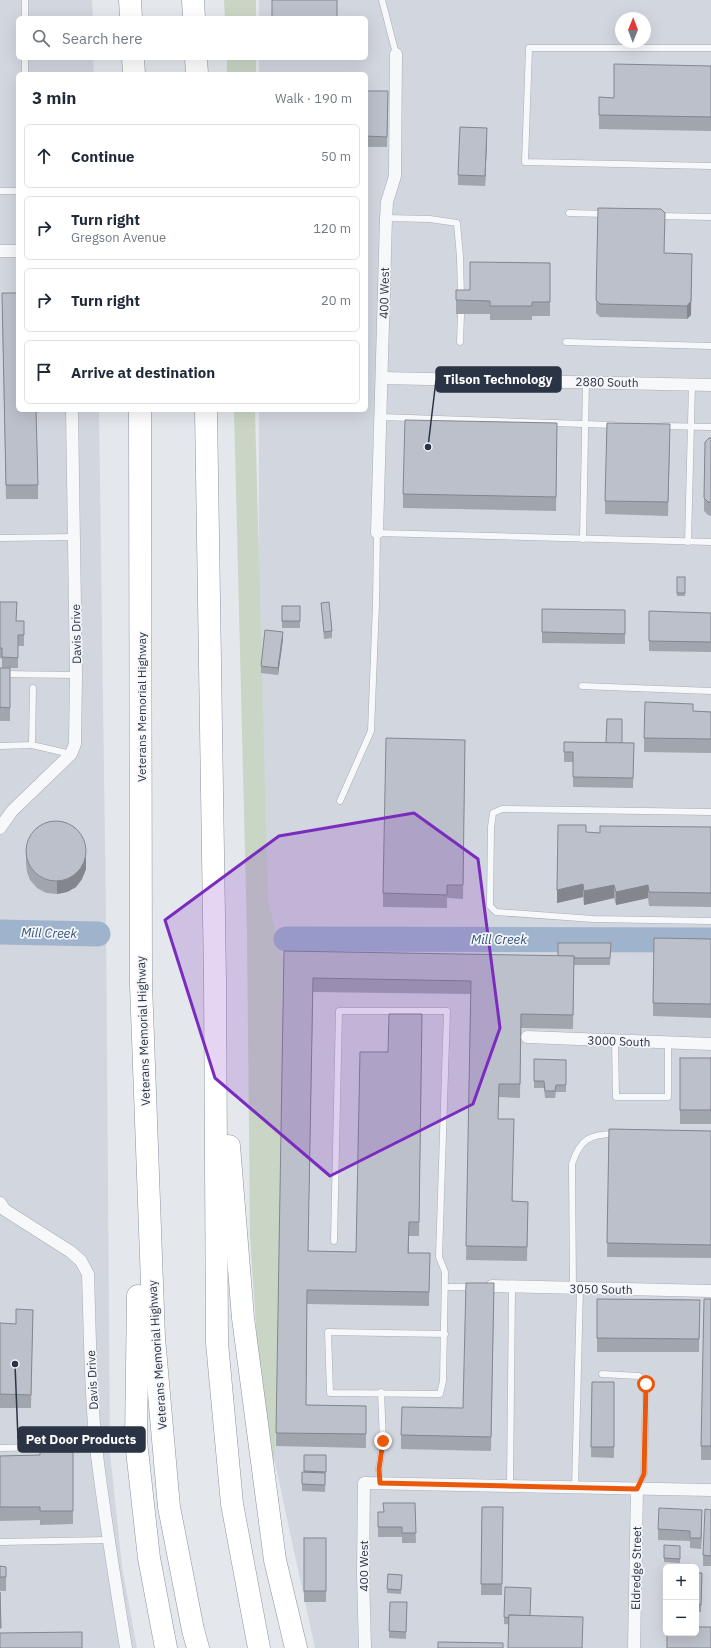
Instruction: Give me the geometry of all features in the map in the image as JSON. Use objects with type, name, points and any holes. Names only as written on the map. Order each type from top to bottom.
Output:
[{"type":"highway","points":[[130,0],[131,16]]},
{"type":"highway","points":[[193,0],[194,16]]},
{"type":"highway","points":[[133,60],[134,72]]},
{"type":"highway","points":[[196,60],[197,72]]},
{"type":"highway","name":"Veterans Memorial Highway","points":[[140,412],[141,984],[154,1338],[169,1507],[193,1630],[198,1648]]},
{"type":"highway","points":[[206,412],[215,980],[217,1343],[232,1504],[259,1648]]},
{"type":"highway","points":[[215,980],[243,1318],[275,1560],[296,1648]]},
{"type":"highway","points":[[141,984],[136,1441],[149,1558],[166,1648]]},
{"type":"street","name":"400 West","points":[[378,533],[386,218],[387,202],[395,176],[396,54]]},
{"type":"street","points":[[0,251],[16,251]]},
{"type":"street","name":"2880 South","points":[[382,378],[711,385]]},
{"type":"street","name":"Davis Drive","points":[[71,754],[75,744],[76,733],[75,537],[72,412]]},
{"type":"street","points":[[0,828],[12,811],[71,754]]},
{"type":"street","name":"3000 South","points":[[528,1037],[711,1044]]},
{"type":"street","name":"Davis Drive","points":[[0,1203],[5,1210],[81,1260],[86,1267],[88,1274],[92,1394],[96,1446],[108,1540],[126,1648]]},
{"type":"street","name":"3050 South","points":[[492,1286],[711,1291]]},
{"type":"street","name":"400 West","points":[[365,1648],[363,1573],[364,1483],[380,1483]]},
{"type":"street","points":[[380,1483],[711,1490]]},
{"type":"street","name":"Eldredge Street","points":[[634,1648],[637,1489]]},
{"type":"lane","points":[[25,0],[25,16]]},
{"type":"lane","points":[[382,0],[396,54]]},
{"type":"lane","points":[[711,48],[529,48],[525,162],[711,166]]},
{"type":"lane","points":[[25,60],[25,72]]},
{"type":"lane","points":[[0,191],[16,191]]},
{"type":"lane","points":[[569,213],[608,214]]},
{"type":"lane","points":[[648,216],[711,217]]},
{"type":"lane","points":[[386,218],[430,219],[457,223],[460,257],[461,304]]},
{"type":"lane","points":[[460,342],[461,314]]},
{"type":"lane","points":[[566,342],[711,346]]},
{"type":"lane","points":[[583,539],[586,382]]},
{"type":"lane","points":[[688,542],[692,384]]},
{"type":"lane","points":[[381,417],[623,425]]},
{"type":"lane","points":[[653,426],[711,427]]},
{"type":"lane","points":[[340,801],[371,731],[378,533],[711,542]]},
{"type":"lane","points":[[0,538],[75,537]]},
{"type":"lane","points":[[0,674],[76,675]]},
{"type":"lane","points":[[582,686],[711,691]]},
{"type":"lane","points":[[32,688],[32,744]]},
{"type":"lane","points":[[0,746],[32,744],[71,754]]},
{"type":"lane","points":[[711,812],[502,809],[493,813],[491,827],[490,906],[496,912],[593,919],[711,921]]},
{"type":"lane","points":[[334,1241],[339,1011],[447,1011],[439,1257],[445,1272],[445,1334],[443,1380],[440,1394],[381,1392],[330,1393],[328,1332],[445,1334]]},
{"type":"lane","points":[[615,1041],[616,1097],[668,1097],[668,1043]]},
{"type":"lane","points":[[575,1487],[576,1288],[572,1164],[575,1152],[583,1141],[591,1136],[602,1134],[625,1134]]},
{"type":"lane","points":[[445,1287],[492,1286]]},
{"type":"lane","points":[[510,1486],[512,1287]]},
{"type":"lane","points":[[602,1374],[639,1376],[646,1384],[644,1474],[637,1489]]},
{"type":"lane","points":[[380,1483],[379,1469],[383,1441],[381,1392]]},
{"type":"lane","points":[[0,1448],[96,1446]]},
{"type":"lane","points":[[0,1542],[108,1540]]},
{"type":"highlighted area","points":[[414,813],[478,859],[500,1028],[473,1104],[330,1176],[215,1078],[165,920],[279,836]]},
{"type":"shaded area","points":[[0,0],[92,0],[93,16],[16,16],[16,60],[93,60],[94,72],[16,72],[16,412],[99,412],[106,918],[110,1453],[122,1567],[137,1648],[0,1648]]},
{"type":"shaded area","points":[[259,0],[711,0],[711,1648],[315,1648],[269,1435],[258,956],[259,412],[368,412],[368,72],[259,72],[259,60],[368,60],[368,16],[259,16]]},
{"type":"green space","points":[[224,0],[256,0],[256,16],[225,16]]},
{"type":"green space","points":[[227,60],[256,60],[256,72],[227,72]]},
{"type":"green space","points":[[234,412],[255,412],[268,901],[284,964],[275,1447],[273,1468],[257,1340],[250,1237],[247,933]]},
{"type":"building","points":[[272,0],[337,0],[337,16],[272,16]]},
{"type":"building","points":[[614,64],[711,66],[711,117],[599,115],[599,97],[614,98]]},
{"type":"building","points":[[368,91],[388,91],[387,137],[368,136]]},
{"type":"building","points":[[460,127],[487,128],[485,176],[458,175]]},
{"type":"building","points":[[598,208],[661,209],[665,213],[664,253],[692,254],[691,301],[687,306],[600,304],[596,300]]},
{"type":"building","points":[[470,262],[550,263],[550,302],[532,302],[532,306],[490,306],[490,301],[456,300],[456,290],[470,290]]},
{"type":"building","points":[[2,293],[16,293],[16,412],[36,412],[38,485],[6,485]]},
{"type":"building","points":[[405,420],[557,423],[556,497],[403,494]]},
{"type":"building","points":[[607,423],[670,424],[668,502],[605,501]]},
{"type":"building","points":[[711,438],[711,502],[708,502],[704,498],[705,442]]},
{"type":"building","points":[[677,577],[685,577],[685,593],[677,593]]},
{"type":"building","points":[[0,602],[17,602],[16,621],[24,621],[24,635],[18,635],[18,658],[2,657],[2,648],[0,648]]},
{"type":"building","points":[[329,602],[332,631],[324,632],[321,603]]},
{"type":"building","points":[[282,606],[300,606],[300,621],[282,621]]},
{"type":"building","points":[[542,609],[625,610],[625,634],[542,632]]},
{"type":"building","points":[[649,611],[711,613],[711,642],[649,641]]},
{"type":"building","points":[[265,630],[283,632],[278,668],[261,666]]},
{"type":"building","points":[[0,668],[10,668],[10,708],[0,707]]},
{"type":"building","points":[[645,702],[693,704],[693,711],[711,712],[711,739],[644,738]]},
{"type":"building","points":[[607,719],[622,719],[622,743],[606,743]]},
{"type":"building","points":[[386,738],[465,740],[463,885],[447,885],[447,895],[383,893]]},
{"type":"building","points":[[564,742],[634,743],[633,778],[573,777],[573,752],[564,752]]},
{"type":"building","points":[[56,821],[73,826],[81,834],[86,851],[81,868],[73,876],[56,881],[39,876],[31,868],[26,851],[31,834],[39,826]]},
{"type":"building","points":[[558,825],[586,825],[586,832],[600,833],[600,826],[711,827],[711,893],[649,892],[648,885],[616,892],[614,885],[584,891],[583,884],[557,890]]},
{"type":"building","points":[[654,938],[711,939],[711,1004],[653,1003]]},
{"type":"building","points":[[558,943],[611,943],[610,958],[574,958],[574,956],[558,956]]},
{"type":"building","points":[[284,951],[574,956],[573,1015],[521,1014],[520,1084],[499,1084],[498,1119],[514,1119],[512,1201],[528,1202],[527,1247],[466,1246],[471,981],[313,978],[308,1251],[356,1252],[360,1052],[388,1052],[389,1014],[422,1014],[419,1222],[409,1222],[408,1253],[430,1253],[429,1292],[307,1290],[306,1405],[366,1406],[366,1434],[276,1433]]},
{"type":"building","points":[[680,1058],[711,1058],[711,1110],[680,1110]]},
{"type":"building","points":[[534,1059],[566,1060],[566,1085],[556,1085],[555,1091],[545,1091],[544,1081],[534,1081]]},
{"type":"building","points":[[609,1129],[711,1131],[711,1245],[607,1243]]},
{"type":"building","points":[[466,1283],[494,1283],[491,1437],[401,1435],[402,1407],[463,1408]]},
{"type":"building","points":[[597,1299],[700,1300],[699,1339],[597,1338]]},
{"type":"building","points":[[704,1299],[711,1299],[711,1446],[701,1446]]},
{"type":"building","points":[[16,1309],[33,1310],[31,1395],[0,1394],[0,1323],[16,1324]]},
{"type":"building","points":[[592,1382],[614,1382],[614,1447],[591,1447]]},
{"type":"building","points":[[40,1452],[73,1452],[73,1511],[40,1511],[40,1507],[0,1507],[0,1456],[40,1455]]},
{"type":"building","points":[[304,1455],[326,1455],[326,1472],[304,1471]]},
{"type":"building","points":[[302,1472],[325,1473],[325,1485],[302,1484]]},
{"type":"building","points":[[383,1503],[415,1503],[416,1533],[402,1533],[402,1527],[378,1527],[378,1512],[384,1512]]},
{"type":"building","points":[[482,1507],[503,1507],[502,1584],[481,1584]]},
{"type":"building","points":[[659,1508],[702,1510],[701,1538],[690,1538],[690,1531],[658,1529]]},
{"type":"building","points":[[705,1509],[711,1510],[711,1556],[703,1555]]},
{"type":"building","points":[[304,1538],[326,1538],[326,1591],[304,1591]]},
{"type":"building","points":[[664,1545],[680,1546],[680,1559],[664,1558]]},
{"type":"building","points":[[0,1566],[6,1567],[6,1577],[0,1577]]},
{"type":"building","points":[[699,1573],[702,1573],[701,1605],[699,1605]]},
{"type":"building","points":[[388,1574],[402,1575],[401,1590],[387,1589]]},
{"type":"building","points":[[505,1587],[531,1588],[530,1616],[509,1615],[509,1618],[504,1617]]},
{"type":"building","points":[[0,1592],[1,1628],[0,1628]]},
{"type":"building","points":[[390,1602],[407,1602],[406,1632],[389,1631]]},
{"type":"building","points":[[509,1615],[583,1617],[582,1648],[508,1648]]},
{"type":"building","points":[[699,1627],[711,1627],[711,1648],[667,1648],[667,1636],[699,1636]]},
{"type":"building","points":[[82,1632],[82,1648],[0,1648],[0,1633]]},
{"type":"building","points":[[438,1642],[503,1643],[503,1648],[438,1648]]},
{"type":"waterway","name":"Mill Creek","points":[[0,932],[98,934]]},
{"type":"waterway","name":"Mill Creek","points":[[286,939],[711,940]]},
{"type":"place","name":"Tilson Technology","points":[[428,447]]},
{"type":"place","name":"Pet Door Products","points":[[15,1364]]},
{"type":"route","points":[[383,1441],[379,1469],[380,1483],[637,1489],[644,1474],[646,1384]]}]
